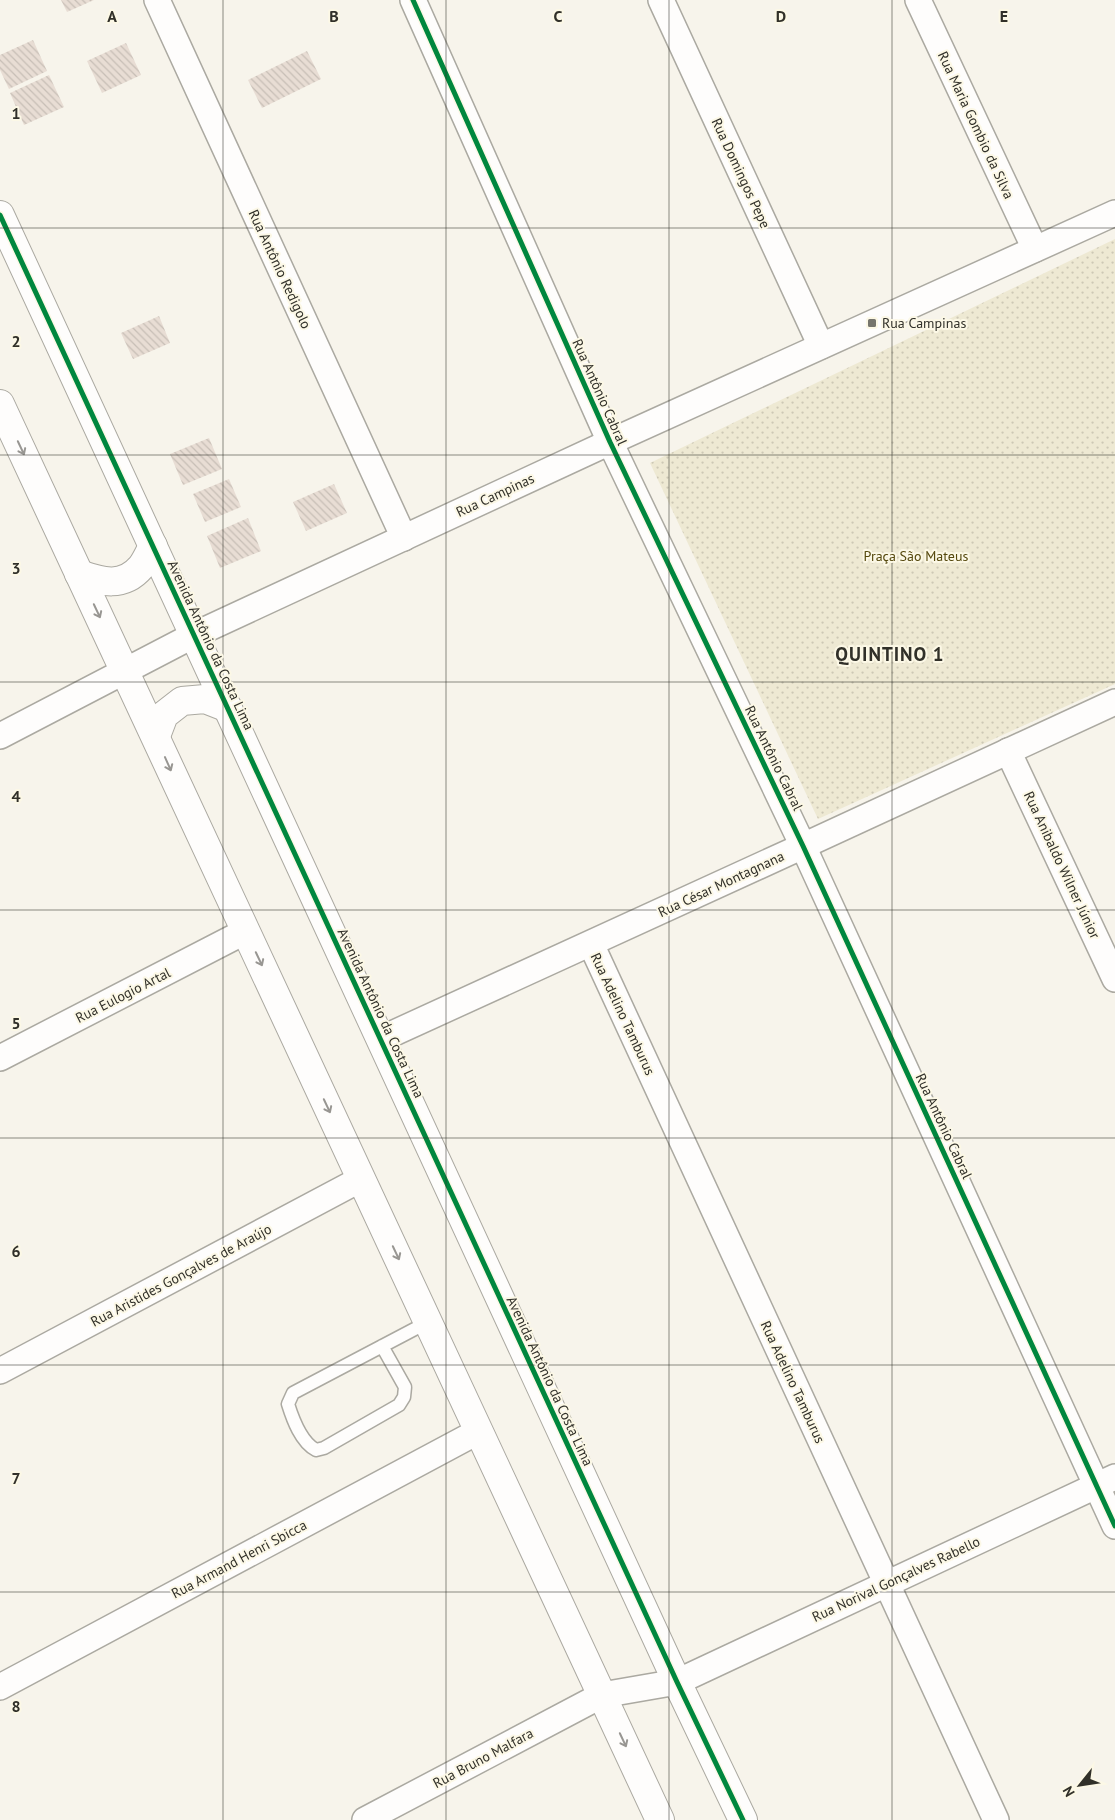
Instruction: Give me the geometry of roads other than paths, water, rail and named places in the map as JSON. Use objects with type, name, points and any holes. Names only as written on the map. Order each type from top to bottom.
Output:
[{"type":"street","name":"Rua Antônio Redigolo","points":[[157,0],[404,538]]},
{"type":"street","name":"Rua Antônio Cabral","points":[[413,0],[610,442],[1106,1481],[1115,1526]]},
{"type":"street","name":"Rua Domingos Pepe","points":[[661,0],[821,346]]},
{"type":"street","name":"Rua Maria Gombio da Silva","points":[[918,0],[1035,249]]},
{"type":"street","name":"Rua Campinas","points":[[0,736],[194,635],[610,442],[1115,213]]},
{"type":"street","name":"Avenida Antônio da Costa Lima","points":[[0,215],[677,1682],[743,1820]]},
{"type":"street","points":[[2,411],[156,736],[660,1820]]},
{"type":"street","points":[[79,574],[101,582],[124,580],[141,567],[153,546]]},
{"type":"street","points":[[156,736],[164,715],[182,701],[205,699],[228,708]]},
{"type":"street","name":"Rua César Montagnana","points":[[381,1039],[1115,702]]},
{"type":"street","name":"Rua Anibaldo Wilner Júnior","points":[[1008,751],[1115,980]]},
{"type":"street","name":"Rua Eulogio Artal","points":[[0,1058],[246,932]]},
{"type":"street","name":"Rua Adelino Tamburus","points":[[591,944],[996,1820]]},
{"type":"street","name":"Rua Aristides Gonçalves de Araújo","points":[[0,1371],[361,1180]]},
{"type":"street","name":"Rua Armand Henri Sbicca","points":[[0,1687],[479,1431]]},
{"type":"street","name":"Rua Norival Gonçalves Rabello","points":[[602,1695],[677,1682],[1106,1481]]},
{"type":"street","name":"Rua Bruno Malfara","points":[[364,1820],[602,1695]]},
{"type":"lane","points":[[382,1346],[405,1386],[404,1397],[399,1405],[324,1448],[316,1450],[307,1445],[288,1404],[293,1393],[382,1346],[428,1322]]},
{"type":"place","name":"Rua Campinas","points":[[872,323]]},
{"type":"district","name":"QUINTINO 1","points":[[890,654]]},
{"type":"park label","name":"Praça São Mateus","points":[[916,556]]}]
